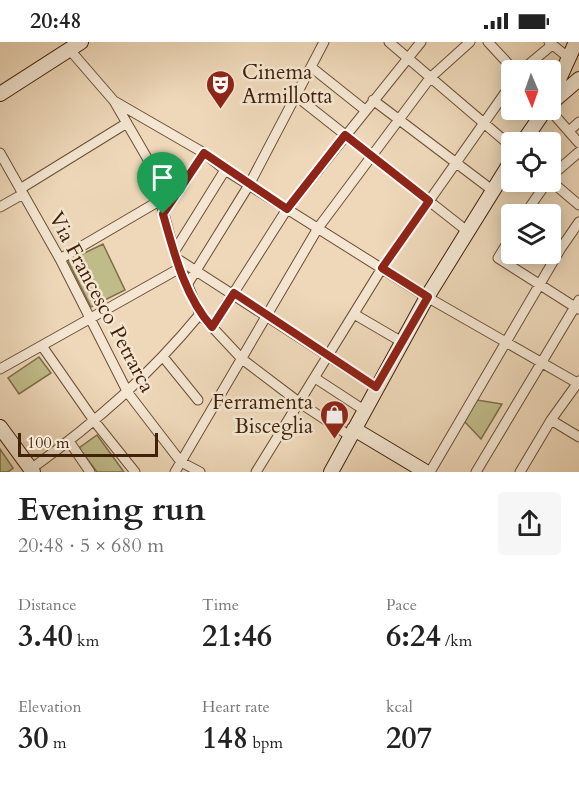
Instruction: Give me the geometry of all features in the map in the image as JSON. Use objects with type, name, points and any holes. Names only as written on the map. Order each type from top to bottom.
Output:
[{"type":"main road","points":[[561,75],[576,42]]},
{"type":"main road","points":[[0,94],[75,46]]},
{"type":"main road","points":[[561,95],[579,79]]},
{"type":"main road","points":[[331,472],[376,387],[501,176]]},
{"type":"main road","points":[[0,427],[32,471]]},
{"type":"main road","points":[[352,432],[428,472]]},
{"type":"street","points":[[188,285],[249,185],[324,42]]},
{"type":"street","points":[[389,42],[501,138]]},
{"type":"street","points":[[212,327],[287,209],[421,42]]},
{"type":"street","points":[[175,472],[318,228],[430,78],[470,42]]},
{"type":"street","points":[[488,42],[505,60]]},
{"type":"street","points":[[533,60],[550,44],[569,57]]},
{"type":"street","points":[[75,46],[114,101],[150,163],[177,259],[201,314],[242,360],[300,404],[352,432]]},
{"type":"street","points":[[311,67],[365,110]]},
{"type":"street","points":[[296,96],[467,231]]},
{"type":"street","points":[[256,472],[382,268],[501,99]]},
{"type":"street","points":[[373,100],[492,190]]},
{"type":"street","points":[[114,101],[204,153],[225,170],[428,297],[578,383],[550,420],[523,471]]},
{"type":"street","points":[[557,120],[579,143]]},
{"type":"street","points":[[569,131],[579,122]]},
{"type":"street","points":[[0,207],[127,123]]},
{"type":"street","points":[[561,168],[579,152]]},
{"type":"street","name":"Via Francesco Petrarca","points":[[0,153],[60,259],[128,393],[181,462]]},
{"type":"street","points":[[163,214],[204,153]]},
{"type":"street","points":[[0,369],[90,319],[177,259],[225,170]]},
{"type":"street","points":[[561,190],[579,205]]},
{"type":"street","points":[[60,259],[159,201]]},
{"type":"street","points":[[561,248],[579,222]]},
{"type":"street","points":[[177,259],[234,293],[376,387]]},
{"type":"street","points":[[476,472],[541,362],[578,305],[507,264]]},
{"type":"street","points":[[428,472],[552,264]]},
{"type":"street","points":[[32,471],[128,393],[164,358],[201,314]]},
{"type":"street","points":[[354,314],[402,342]]},
{"type":"street","points":[[42,346],[95,422],[135,472]]},
{"type":"street","points":[[164,358],[198,400]]},
{"type":"street","points":[[315,378],[364,410]]},
{"type":"street","points":[[550,420],[579,437]]},
{"type":"street","points":[[69,441],[90,472]]},
{"type":"street","points":[[181,462],[200,472]]},
{"type":"shaded area","points":[[103,244],[125,290],[91,307],[68,261]]},
{"type":"shaded area","points":[[39,357],[51,373],[19,394],[8,378]]},
{"type":"shaded area","points":[[477,400],[502,404],[481,439],[464,421]]},
{"type":"shaded area","points":[[97,435],[124,472],[97,472],[79,448]]},
{"type":"shaded area","points":[[0,449],[13,468],[8,472],[0,472]]},
{"type":"place","name":"Cinema Armillotta","points":[[221,110]]},
{"type":"place","name":"Ferramenta Bisceglia","points":[[334,440]]},
{"type":"route","points":[[345,135],[429,201],[382,268],[428,297],[376,387],[234,293],[212,327],[201,314],[180,268],[163,214],[204,153],[225,170],[287,209],[345,135]]}]
